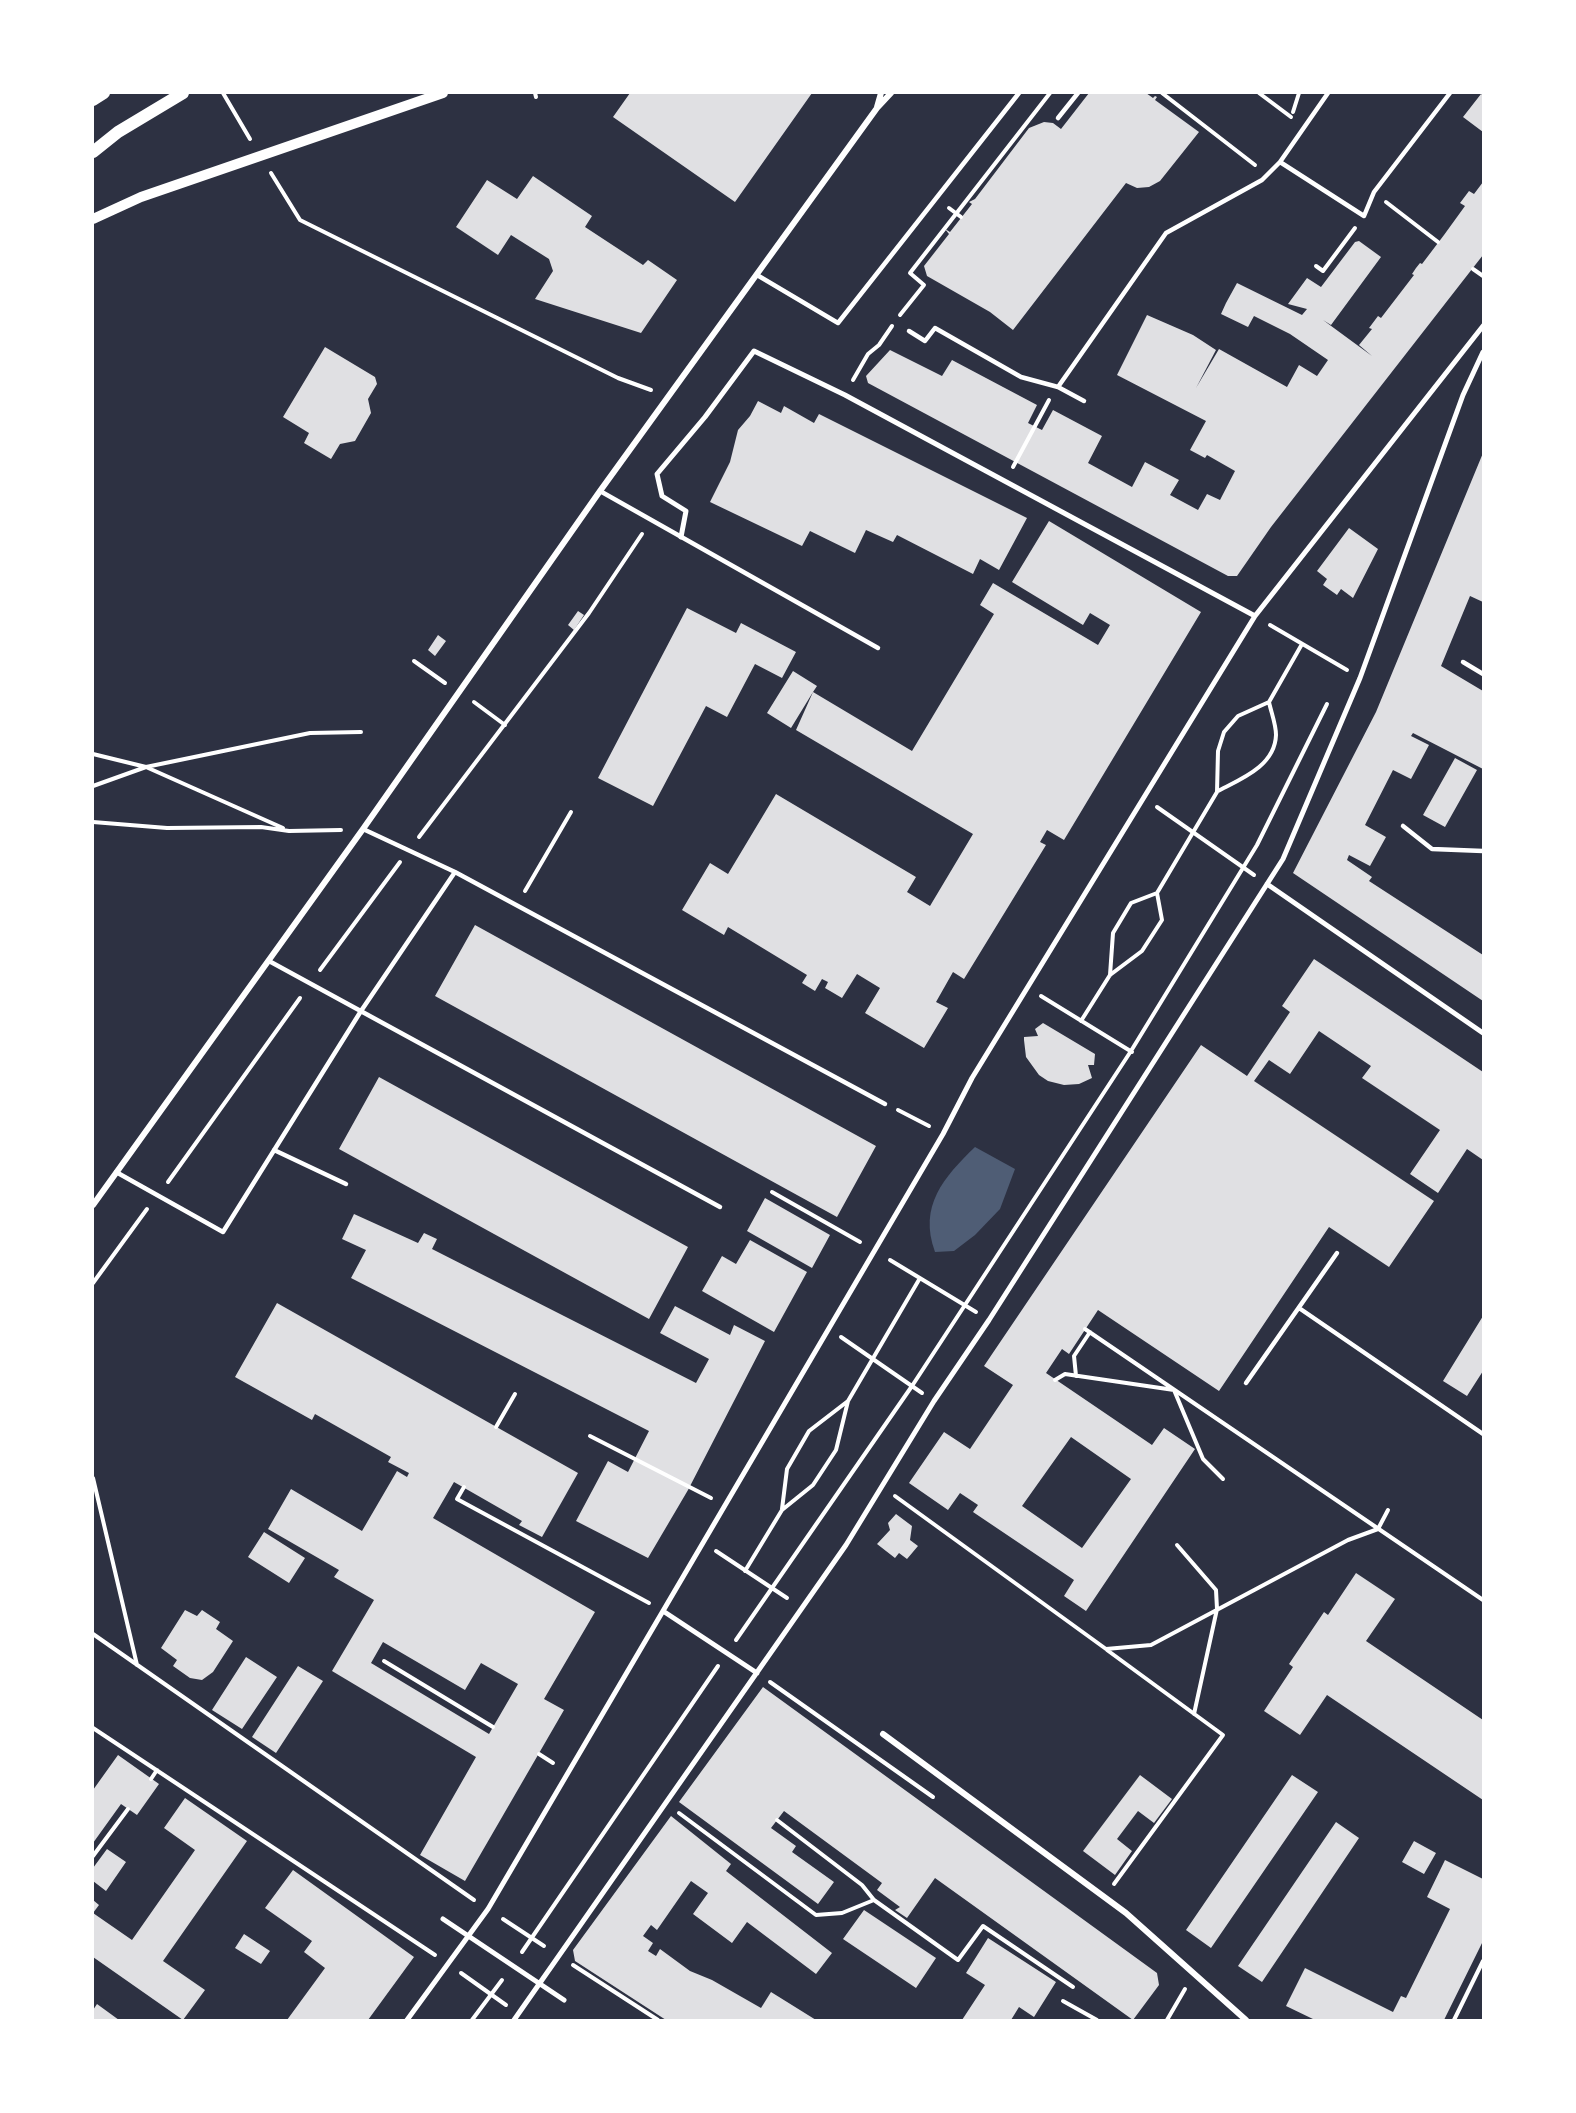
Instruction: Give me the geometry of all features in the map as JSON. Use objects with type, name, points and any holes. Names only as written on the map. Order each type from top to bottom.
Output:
[{"type":"main road","points":[[93,100],[104,93]]},
{"type":"main road","points":[[93,152],[118,132],[183,93]]},
{"type":"street","points":[[93,219],[141,197],[443,93]]},
{"type":"street","points":[[877,108],[880,93]]},
{"type":"street","points":[[93,1205],[363,829],[600,491],[889,93]]},
{"type":"street","points":[[407,2020],[488,1909],[943,1134],[972,1078],[1255,616],[1483,326]]},
{"type":"street","points":[[681,537],[686,511],[662,496],[657,474],[705,417],[754,351],[845,395],[1255,616]]},
{"type":"street","points":[[514,2020],[802,1608],[1283,859],[1360,678],[1463,395],[1483,352]]},
{"type":"street","points":[[1267,884],[1483,1033]]},
{"type":"street","points":[[663,1611],[757,1673]]},
{"type":"street","points":[[883,1734],[1104,1897],[1206,1982],[1246,2020]]},
{"type":"street","points":[[443,1919],[564,2000]]},
{"type":"lane","points":[[758,275],[838,323],[1019,93]]},
{"type":"lane","points":[[1058,118],[1078,93]]},
{"type":"lane","points":[[1058,387],[1166,233],[1262,180],[1280,162],[1327,93]]},
{"type":"lane","points":[[1280,162],[1364,216],[1374,192],[1450,93]]},
{"type":"lane","points":[[909,331],[925,341],[935,328],[1021,377],[1058,387],[1084,401]]},
{"type":"lane","points":[[600,491],[878,648]]},
{"type":"lane","points":[[1463,662],[1483,674]]},
{"type":"lane","points":[[1403,826],[1432,849],[1483,851]]},
{"type":"lane","points":[[363,829],[455,872],[885,1104]]},
{"type":"lane","points":[[116,1172],[223,1232],[361,1011],[455,872]]},
{"type":"lane","points":[[269,961],[720,1207]]},
{"type":"lane","points":[[274,1150],[346,1184]]},
{"type":"lane","points":[[1246,1383],[1336,1253]]},
{"type":"lane","points":[[1299,1308],[1483,1434]]},
{"type":"path","points":[[223,93],[255,146]]},
{"type":"path","points":[[845,395],[868,354],[879,345],[924,285],[910,273],[1050,93]]},
{"type":"path","points":[[1162,93],[1259,167],[1264,163]]},
{"type":"path","points":[[1259,93],[1292,117]]},
{"type":"path","points":[[1286,127],[1292,117],[1295,100],[1299,93]]},
{"type":"path","points":[[265,164],[300,220],[618,378]]},
{"type":"path","points":[[1374,192],[1438,242]]},
{"type":"path","points":[[1316,266],[1323,271],[1364,216]]},
{"type":"path","points":[[1473,268],[1483,276]]},
{"type":"path","points":[[1006,481],[1058,387]]},
{"type":"path","points":[[93,1283],[310,983],[589,613],[650,520]]},
{"type":"path","points":[[1255,616],[1360,678]]},
{"type":"path","points":[[1110,975],[1113,933],[1131,903],[1157,893],[1217,792],[1218,751],[1224,732],[1238,716],[1269,702],[1302,644]]},
{"type":"path","points":[[1340,679],[1350,658]]},
{"type":"path","points":[[472,2020],[514,1966],[912,1386],[1131,1051],[1243,867],[1329,700]]},
{"type":"path","points":[[1217,792],[1256,771],[1269,754],[1276,735],[1269,702]]},
{"type":"path","points":[[93,786],[146,767],[310,733],[361,732]]},
{"type":"path","points":[[93,754],[146,767],[289,831]]},
{"type":"path","points":[[1144,798],[1267,884]]},
{"type":"path","points":[[516,906],[572,812]]},
{"type":"path","points":[[93,822],[167,828],[261,826],[289,831],[363,829]]},
{"type":"path","points":[[1081,1021],[1110,975],[1142,951],[1162,920],[1157,893]]},
{"type":"path","points":[[1028,988],[1152,1065]]},
{"type":"path","points":[[885,1104],[943,1134]]},
{"type":"path","points":[[772,1192],[874,1250],[989,1320]]},
{"type":"path","points":[[746,1571],[782,1510],[813,1485],[836,1450],[848,1401],[920,1278]]},
{"type":"path","points":[[828,1329],[934,1401]]},
{"type":"path","points":[[1085,1329],[1483,1600]]},
{"type":"path","points":[[1076,1376],[1074,1356],[1090,1332]]},
{"type":"path","points":[[1055,1380],[1065,1374],[1174,1390]]},
{"type":"path","points":[[1174,1390],[1203,1459],[1223,1479]]},
{"type":"path","points":[[496,1427],[515,1394]]},
{"type":"path","points":[[782,1510],[787,1469],[809,1431],[848,1401]]},
{"type":"path","points":[[590,1436],[725,1505]]},
{"type":"path","points":[[93,1478],[138,1665]]},
{"type":"path","points":[[882,1486],[1223,1735],[1104,1897]]},
{"type":"path","points":[[464,1487],[457,1499],[663,1611]]},
{"type":"path","points":[[1106,1649],[1151,1645],[1348,1540],[1378,1529],[1388,1510]]},
{"type":"path","points":[[703,1543],[802,1608]]},
{"type":"path","points":[[1176,1545],[1216,1590],[1217,1610],[1194,1714]]},
{"type":"path","points":[[93,1634],[488,1909],[658,2020]]},
{"type":"path","points":[[384,1661],[493,1727]]},
{"type":"path","points":[[93,1728],[449,1964],[490,1995],[519,2013]]},
{"type":"path","points":[[152,1779],[156,1770]]},
{"type":"path","points":[[666,1804],[816,1915],[842,1913],[874,1900]]},
{"type":"path","points":[[93,1856],[128,1809]]},
{"type":"path","points":[[777,1820],[862,1885],[874,1900],[958,1960],[983,1926],[1073,1987]]},
{"type":"path","points":[[1454,2020],[1483,1961]]},
{"type":"path","points":[[1167,2020],[1189,1982]]},
{"type":"path","points":[[1063,2001],[1097,2020]]},
{"type":"water","points":[[975,1147],[1015,1169],[1000,1209],[975,1235],[954,1251],[935,1252],[931,1236],[932,1206],[944,1181]]},
{"type":"building","points":[[630,93],[812,93],[735,202],[613,117]]},
{"type":"building","points":[[1089,93],[1146,93],[1153,98],[1155,96],[1157,97],[1155,100],[1199,132],[1160,181],[1149,187],[1137,188],[1126,183],[1013,330],[990,312],[927,276],[924,266],[949,234],[945,229],[950,232],[972,204],[969,202],[975,199],[1029,128],[1044,122],[1053,123],[1061,129]]},
{"type":"building","points":[[1481,94],[1483,95],[1483,132],[1463,117]]},
{"type":"building","points":[[533,176],[592,216],[585,227],[643,265],[648,260],[677,280],[641,333],[535,299],[553,271],[549,259],[511,235],[498,255],[456,227],[487,180],[517,199]]},
{"type":"building","points":[[1483,182],[1483,255],[1271,527],[1237,576],[1228,576],[868,383],[866,376],[890,350],[942,376],[952,360],[1037,405],[1028,423],[1042,430],[1053,410],[1102,436],[1088,463],[1132,487],[1145,462],[1179,480],[1170,495],[1198,510],[1207,494],[1220,500],[1235,471],[1207,455],[1205,458],[1190,450],[1206,421],[1117,375],[1147,315],[1193,335],[1216,350],[1196,388],[1219,349],[1287,387],[1299,365],[1317,376],[1328,360],[1290,334],[1254,316],[1248,327],[1221,314],[1226,303],[1237,283],[1302,315],[1307,309],[1288,304],[1307,278],[1321,287],[1355,242],[1359,241],[1381,257],[1331,325],[1323,320],[1372,356],[1359,345],[1372,329],[1369,328],[1378,316],[1381,318],[1414,275],[1412,274],[1416,268],[1420,263],[1422,264],[1444,235],[1465,206],[1460,203],[1469,191],[1474,194]]},
{"type":"building","points":[[325,347],[375,377],[377,384],[368,399],[371,413],[355,441],[340,444],[331,459],[304,443],[309,433],[283,417]]},
{"type":"building","points":[[758,401],[781,413],[784,406],[814,423],[819,414],[1027,518],[999,570],[980,559],[973,574],[897,535],[893,542],[866,530],[855,553],[810,531],[802,546],[710,502],[730,462],[738,430],[750,416]]},
{"type":"building","points":[[1483,453],[1483,602],[1470,596],[1441,666],[1483,691],[1483,769],[1413,733],[1411,736],[1429,745],[1411,779],[1393,770],[1365,825],[1386,837],[1370,866],[1349,855],[1347,860],[1372,877],[1369,881],[1483,955],[1483,1001],[1293,873],[1376,712]]},
{"type":"building","points":[[1049,521],[1201,612],[1064,840],[1047,830],[1040,842],[1046,845],[964,979],[953,972],[936,1002],[948,1008],[924,1048],[865,1013],[880,988],[857,974],[842,998],[825,988],[828,982],[822,979],[815,991],[802,983],[807,975],[728,927],[724,935],[682,910],[710,863],[728,874],[776,794],[916,877],[907,892],[930,906],[973,834],[796,730],[813,692],[912,751],[994,614],[980,605],[993,583],[1098,645],[1110,625],[1090,613],[1083,625],[1012,582]]},
{"type":"building","points":[[1349,528],[1378,549],[1353,598],[1341,589],[1337,595],[1323,585],[1327,579],[1317,571]]},
{"type":"building","points":[[687,608],[736,633],[741,623],[796,652],[782,678],[755,664],[727,717],[706,706],[653,806],[598,778]]},
{"type":"building","points":[[578,611],[584,615],[574,630],[568,625]]},
{"type":"building","points":[[438,635],[446,641],[435,656],[428,650]]},
{"type":"building","points":[[793,671],[817,686],[791,728],[767,713]]},
{"type":"building","points":[[1455,758],[1477,770],[1445,827],[1423,815]]},
{"type":"building","points":[[475,925],[876,1146],[837,1217],[435,996]]},
{"type":"building","points":[[1314,959],[1483,1072],[1483,1160],[1467,1149],[1438,1193],[1410,1174],[1440,1130],[1362,1078],[1371,1066],[1319,1031],[1290,1074],[1269,1060],[1254,1081],[1434,1201],[1389,1267],[1329,1227],[1219,1391],[1098,1310],[1069,1354],[1062,1349],[1046,1373],[1152,1445],[1164,1428],[1195,1449],[1086,1611],[1064,1596],[1074,1580],[973,1512],[978,1505],[960,1493],[948,1510],[909,1483],[944,1432],[970,1449],[1013,1385],[984,1366],[1201,1045],[1247,1076],[1290,1012],[1282,1006]],"holes":[[[1071,1437],[1131,1479],[1082,1548],[1022,1506]]]},
{"type":"building","points":[[1043,1023],[1095,1054],[1094,1065],[1088,1065],[1092,1078],[1079,1084],[1064,1085],[1048,1081],[1039,1075],[1026,1057],[1024,1037],[1038,1036],[1035,1029]]},
{"type":"building","points":[[379,1077],[688,1247],[649,1319],[339,1149]]},
{"type":"building","points":[[765,1198],[830,1235],[812,1268],[747,1231]]},
{"type":"building","points":[[354,1214],[418,1243],[424,1233],[437,1239],[432,1249],[696,1383],[709,1359],[660,1333],[675,1306],[730,1335],[734,1325],[765,1341],[688,1490],[648,1558],[576,1521],[608,1461],[628,1472],[649,1431],[351,1278],[366,1250],[342,1239]]},
{"type":"building","points":[[750,1240],[807,1272],[774,1332],[702,1291],[722,1256],[736,1264]]},
{"type":"building","points":[[277,1303],[578,1473],[542,1537],[519,1525],[522,1521],[454,1482],[433,1518],[595,1612],[544,1699],[564,1710],[465,1881],[420,1855],[476,1757],[332,1671],[374,1600],[334,1577],[339,1570],[268,1529],[291,1489],[362,1531],[397,1471],[407,1477],[409,1473],[388,1462],[391,1457],[315,1414],[312,1420],[235,1377]],"holes":[[[383,1642],[465,1690],[481,1663],[518,1684],[489,1734],[371,1663]]]},
{"type":"building","points":[[1483,1316],[1483,1371],[1467,1396],[1443,1381]]},
{"type":"building","points":[[896,1514],[912,1526],[910,1540],[918,1546],[907,1559],[899,1553],[895,1558],[877,1544],[890,1530],[888,1523]]},
{"type":"building","points":[[264,1532],[305,1558],[289,1583],[248,1557]]},
{"type":"building","points":[[1356,1573],[1395,1599],[1366,1641],[1483,1720],[1483,1800],[1327,1695],[1300,1735],[1264,1711],[1293,1667],[1289,1664],[1324,1612],[1328,1615]]},
{"type":"building","points":[[185,1610],[197,1616],[202,1610],[220,1622],[216,1629],[233,1641],[213,1672],[202,1680],[190,1678],[173,1666],[177,1660],[161,1648]]},
{"type":"building","points":[[246,1657],[277,1677],[242,1729],[212,1710]]},
{"type":"building","points":[[298,1666],[323,1681],[276,1753],[252,1737]]},
{"type":"building","points":[[763,1687],[1157,1973],[1159,1985],[1133,2020],[935,1878],[907,1918],[895,1910],[900,1907],[877,1890],[882,1883],[784,1811],[771,1828],[796,1846],[792,1852],[834,1882],[818,1904],[679,1802]]},
{"type":"building","points":[[118,1755],[159,1784],[137,1815],[121,1804],[93,1843],[93,1790]]},
{"type":"building","points":[[1140,1775],[1172,1799],[1154,1823],[1138,1811],[1117,1839],[1132,1851],[1115,1875],[1083,1851]]},
{"type":"building","points":[[1292,1775],[1318,1792],[1211,1948],[1186,1930]]},
{"type":"building","points":[[185,1798],[247,1841],[163,1961],[205,1990],[183,2020],[93,1957],[93,1913],[132,1940],[195,1850],[164,1828]]},
{"type":"building","points":[[671,1816],[731,1864],[726,1871],[832,1953],[816,1974],[747,1922],[732,1943],[693,1914],[708,1893],[691,1881],[657,1930],[651,1925],[643,1936],[653,1943],[648,1951],[656,1956],[660,1949],[690,1971],[712,1980],[761,2008],[771,1992],[816,2020],[666,2020],[575,1961],[573,1950]]},
{"type":"building","points":[[1336,1822],[1359,1838],[1262,1982],[1238,1966]]},
{"type":"building","points":[[1414,1841],[1436,1853],[1424,1874],[1402,1862]]},
{"type":"building","points":[[107,1849],[126,1862],[106,1891],[93,1881],[93,1868]]},
{"type":"building","points":[[1445,1860],[1483,1879],[1483,1941],[1444,2020],[1315,2020],[1286,2006],[1305,1968],[1393,2012],[1401,1996],[1406,1998],[1450,1909],[1427,1897]]},
{"type":"building","points":[[293,1870],[414,1957],[368,2020],[287,2020],[325,1968],[304,1952],[312,1941],[265,1908]]},
{"type":"building","points":[[93,1900],[99,1905],[93,1913]]},
{"type":"building","points":[[864,1910],[936,1958],[916,1988],[843,1939]]},
{"type":"building","points":[[244,1934],[270,1951],[261,1964],[235,1948]]},
{"type":"building","points":[[988,1938],[1056,1982],[1034,2017],[1019,2007],[1011,2020],[962,2020],[985,1985],[966,1973]]},
{"type":"building","points":[[97,2004],[119,2020],[93,2020],[93,2010]]}]
